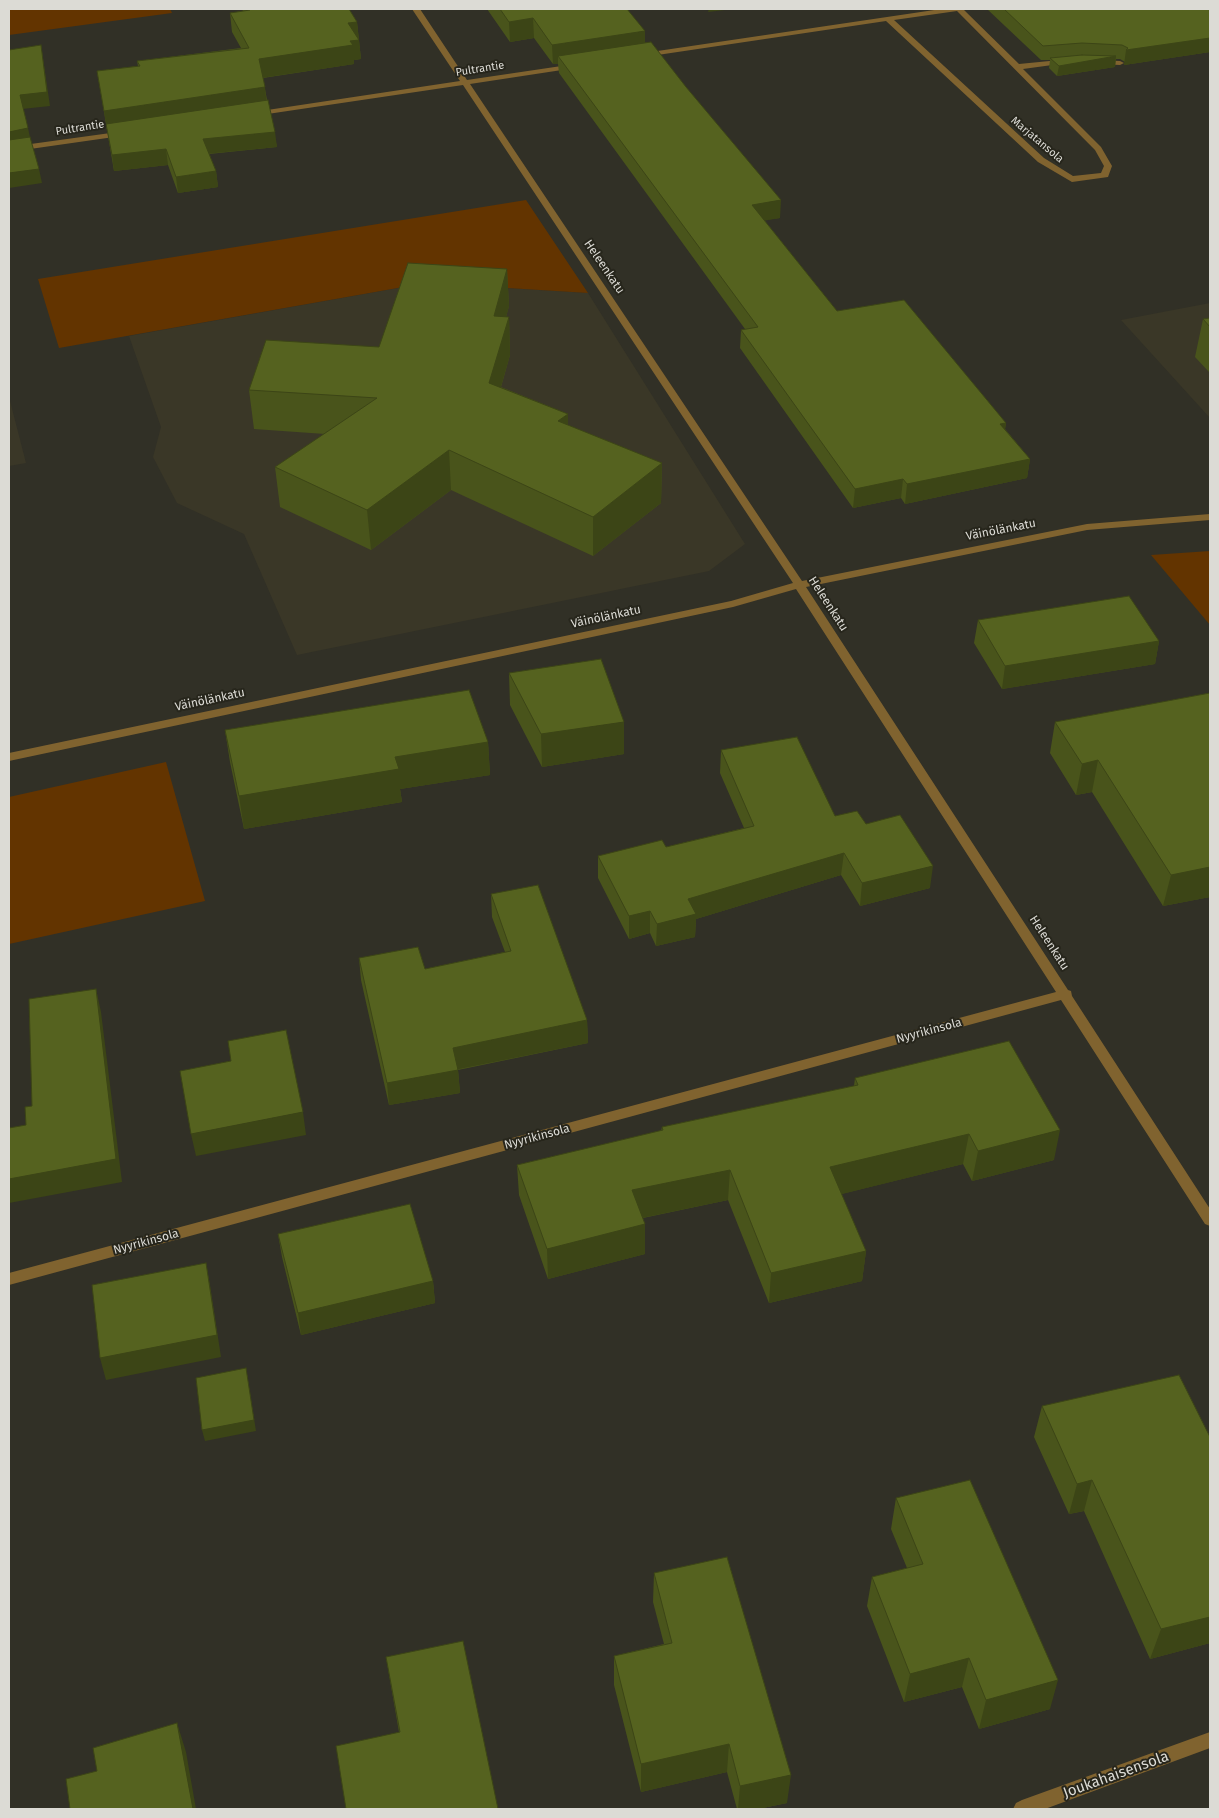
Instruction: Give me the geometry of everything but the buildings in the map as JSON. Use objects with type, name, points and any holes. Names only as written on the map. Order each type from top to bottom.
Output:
[{"type":"street","name":"Heleenkatu","points":[[416,9],[799,585],[1066,994],[1210,1220]]},
{"type":"street","points":[[636,56],[888,19],[920,11],[955,9]]},
{"type":"street","name":"Marjatansola","points":[[888,19],[1041,160],[1072,179],[1105,175],[1108,166],[1098,149],[959,9]]},
{"type":"street","points":[[1017,67],[1080,61]]},
{"type":"street","points":[[1090,61],[1120,63]]},
{"type":"street","name":"Pultrantie","points":[[241,116],[589,64]]},
{"type":"street","name":"Pultrantie","points":[[9,150],[134,132]]},
{"type":"street","name":"Väinölänkatu","points":[[9,756],[734,604],[799,585],[1087,527],[1210,517]]},
{"type":"street","name":"Nyyrikinsola","points":[[9,1279],[1066,994]]},
{"type":"street","name":"Joukahaisensola","points":[[1022,1809],[1210,1740]]},
{"type":"shaded area","points":[[9,9],[170,9],[172,13],[9,35]]},
{"type":"shaded area","points":[[526,200],[588,293],[426,283],[59,348],[38,279]]},
{"type":"shaded area","points":[[426,283],[588,293],[745,544],[709,571],[297,655],[244,534],[177,503],[153,457],[161,427],[129,336]]},
{"type":"shaded area","points":[[1210,303],[1210,418],[1121,320]]},
{"type":"shaded area","points":[[9,397],[26,463],[9,466]]},
{"type":"shaded area","points":[[1210,551],[1210,625],[1151,555]]},
{"type":"shaded area","points":[[166,762],[205,901],[9,944],[9,797]]}]
